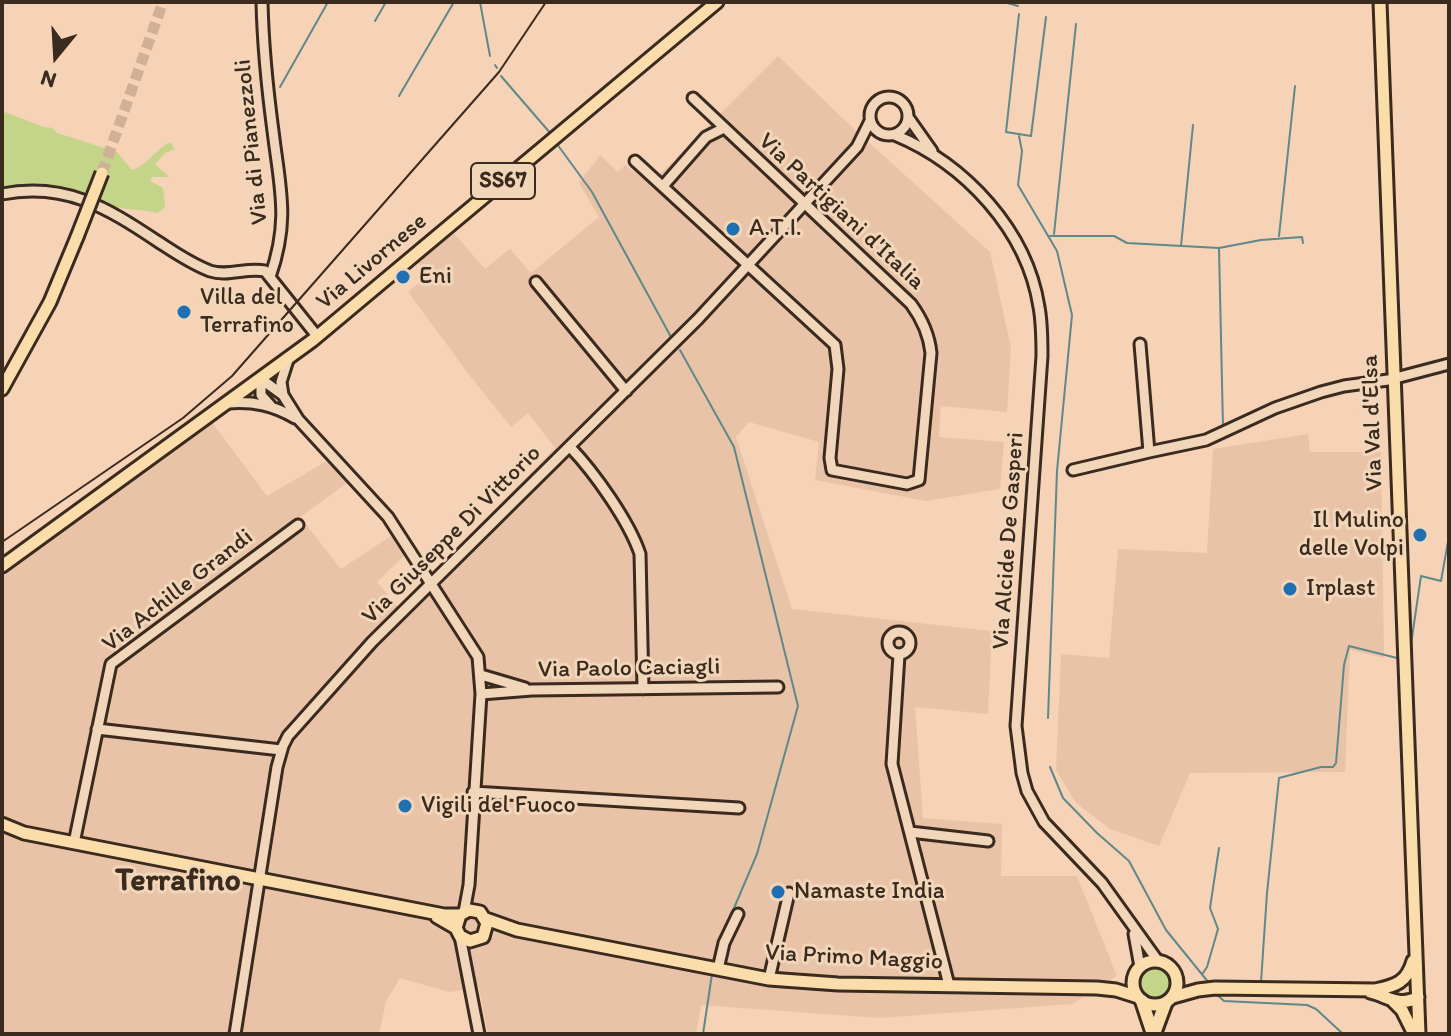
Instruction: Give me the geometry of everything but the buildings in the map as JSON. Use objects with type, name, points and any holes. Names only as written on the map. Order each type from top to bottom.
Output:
[{"type":"highway","points":[[1140,999],[1153,1034]]},
{"type":"highway","points":[[1153,1034],[1169,1000]]},
{"type":"main road","name":"Via Livornese","points":[[2,566],[288,360],[717,2]]},
{"type":"main road","name":"Via Val d'Elsa","points":[[1380,2],[1418,997],[1416,1034]]},
{"type":"main road","points":[[2,389],[34,334],[102,173]]},
{"type":"main road","name":"Via Primo Maggio","points":[[2,824],[24,833],[425,912],[460,923],[483,915],[517,930],[769,979],[838,984],[1097,988],[1116,990],[1140,999]]},
{"type":"main road","points":[[483,915],[483,935]]},
{"type":"main road","name":"Via Primo Maggio","points":[[460,923],[470,941],[483,935],[517,930]]},
{"type":"main road","points":[[1215,988],[1193,984],[1158,961],[1148,962],[1138,970],[1133,985],[1140,999],[1153,1006],[1198,990],[1215,988],[1365,990],[1390,987],[1407,977],[1416,945]]},
{"type":"main road","name":"Via Primo Maggio","points":[[1097,988],[1119,981],[1138,970]]},
{"type":"main road","points":[[1169,1000],[1178,985],[1174,971]]},
{"type":"main road","points":[[1390,987],[1403,989],[1418,997]]},
{"type":"main road","points":[[1365,990],[1404,1003],[1418,997]]},
{"type":"main road","points":[[1392,1001],[1402,1010],[1416,1034]]},
{"type":"street","name":"Via di Pianezzoli","points":[[262,2],[261,35],[283,204],[281,246],[270,277]]},
{"type":"street","points":[[889,97],[904,104],[908,117],[903,129],[895,135],[881,134],[870,121],[873,104],[889,97]]},
{"type":"street","name":"Via Partigiani d'Italia","points":[[693,98],[911,304],[924,325],[930,344],[919,480],[907,484],[832,470],[830,462],[838,369],[835,345],[750,265]]},
{"type":"street","name":"Via Alcide De Gasperi","points":[[908,117],[937,157]]},
{"type":"street","name":"Via Giuseppe Di Vittorio","points":[[235,1034],[281,750],[288,736],[430,582],[570,447],[750,265],[857,147],[870,121]]},
{"type":"street","points":[[663,186],[706,137],[724,128]]},
{"type":"street","name":"Via Giuseppe Di Vittorio","points":[[857,147],[881,134]]},
{"type":"street","name":"Via Alcide De Gasperi","points":[[895,135],[937,157],[982,195],[1010,229],[1031,275],[1039,307],[1041,375],[1016,726],[1022,773],[1027,791],[1044,822],[1102,883],[1158,961]]},
{"type":"street","points":[[635,161],[750,265]]},
{"type":"street","points":[[2,194],[39,189],[82,198],[118,215],[180,257],[214,272],[265,271],[317,336]]},
{"type":"street","points":[[536,282],[626,391]]},
{"type":"street","points":[[1140,344],[1149,452]]},
{"type":"street","points":[[283,395],[281,382],[288,360]]},
{"type":"street","points":[[1073,470],[1206,440],[1265,412],[1321,392],[1449,364]]},
{"type":"street","points":[[261,379],[283,395],[298,419],[388,517],[476,652],[481,694],[469,885],[460,923],[479,1034]]},
{"type":"street","points":[[261,379],[261,395],[270,405]]},
{"type":"street","points":[[228,403],[270,405],[298,419]]},
{"type":"street","points":[[570,447],[592,473],[634,538],[640,554],[643,689]]},
{"type":"street","name":"Via Achille Grandi","points":[[74,843],[107,673],[114,660],[298,525]]},
{"type":"street","points":[[899,655],[892,764],[949,985]]},
{"type":"street","points":[[481,675],[532,690]]},
{"type":"street","name":"Via Paolo Caciagli","points":[[481,694],[532,690],[778,687]]},
{"type":"street","points":[[97,729],[281,750]]},
{"type":"street","points":[[473,792],[739,808]]},
{"type":"street","points":[[910,832],[988,841]]},
{"type":"street","points":[[469,885],[483,915]]},
{"type":"street","points":[[769,979],[789,893]]},
{"type":"street","points":[[718,969],[724,943],[738,914]]},
{"type":"street","name":"Via Alcide De Gasperi","points":[[1133,926],[1138,970]]},
{"type":"street","points":[[467,961],[483,935]]},
{"type":"shaded area","points":[[778,56],[990,252],[1011,348],[1007,412],[941,406],[939,437],[1004,442],[1000,489],[926,501],[815,480],[819,442],[749,422],[736,437],[792,609],[992,631],[988,714],[915,707],[923,818],[1002,824],[1001,876],[1077,876],[1117,976],[1072,1004],[879,1018],[701,1005],[696,1034],[488,1034],[479,988],[449,992],[400,978],[386,1001],[379,1034],[2,1034],[2,577],[211,421],[267,496],[327,461],[347,483],[300,517],[341,569],[391,536],[406,554],[377,582],[398,607],[555,448],[528,413],[511,427],[470,376],[408,292],[428,275],[416,260],[452,231],[485,269],[510,249],[531,273],[599,217],[579,183],[600,155],[618,172],[625,165],[650,184]]},
{"type":"shaded area","points":[[1308,434],[1310,452],[1381,452],[1384,658],[1350,650],[1345,772],[1190,773],[1159,846],[1110,829],[1076,803],[1056,770],[1061,654],[1109,658],[1118,549],[1207,553],[1213,449]]},
{"type":"green space","points":[[2,111],[117,152],[132,170],[170,142],[175,149],[165,153],[155,164],[169,177],[152,177],[150,181],[163,188],[165,207],[158,213],[98,202],[107,176],[94,171],[84,196],[2,191]]},
{"type":"green space","points":[[1155,964],[1168,970],[1174,983],[1168,996],[1155,1002],[1142,996],[1136,983],[1142,970]]},
{"type":"waterway","points":[[280,87],[328,2]]},
{"type":"waterway","points":[[375,21],[386,2]]},
{"type":"waterway","points":[[399,96],[454,2]]},
{"type":"waterway","points":[[480,2],[490,56]]},
{"type":"waterway","points":[[1004,2],[1018,6]]},
{"type":"waterway","points":[[1019,14],[1006,132],[1031,136],[1046,17]]},
{"type":"waterway","points":[[1054,234],[1076,24]]},
{"type":"waterway","points":[[501,76],[551,134]]},
{"type":"waterway","points":[[1279,236],[1295,86]]},
{"type":"waterway","points":[[1181,246],[1193,125]]},
{"type":"waterway","points":[[1019,136],[1022,151],[1018,185],[1057,251],[1072,315],[1057,471],[1048,718]]},
{"type":"waterway","points":[[557,144],[592,192],[671,337]]},
{"type":"waterway","points":[[1050,236],[1114,236],[1127,243],[1219,248],[1261,240],[1302,237],[1303,243]]},
{"type":"waterway","points":[[1219,249],[1223,427]]},
{"type":"waterway","points":[[680,350],[734,447],[798,706],[757,854],[723,934]]},
{"type":"waterway","points":[[1410,651],[1421,576],[1441,581],[1449,536]]},
{"type":"waterway","points":[[1261,982],[1279,778],[1333,767],[1336,763],[1344,665],[1349,646],[1401,659]]},
{"type":"waterway","points":[[1050,767],[1063,798],[1129,861],[1166,930],[1209,983]]},
{"type":"waterway","points":[[1203,973],[1218,929],[1210,908],[1219,848]]},
{"type":"waterway","points":[[703,1034],[712,974]]},
{"type":"waterway","points":[[1215,993],[1224,1001],[1307,1005],[1316,1009],[1343,1034]]},
{"type":"tunnel","points":[[102,173],[163,2]]},
{"type":"railway","points":[[2,542],[183,418],[232,376],[499,72],[546,2]]},
{"type":"place","name":"A.T.I.","points":[[733,229]]},
{"type":"place","name":"Eni","points":[[403,277]]},
{"type":"place","name":"Villa del Terrafino","points":[[184,312]]},
{"type":"place","name":"Il Mulino delle Volpi","points":[[1420,535]]},
{"type":"place","name":"Irplast","points":[[1290,589]]},
{"type":"place","name":"Vigili del Fuoco","points":[[405,806]]},
{"type":"place","name":"Namaste India","points":[[778,892]]},
{"type":"district","name":"Terrafino","points":[[178,882]]}]
